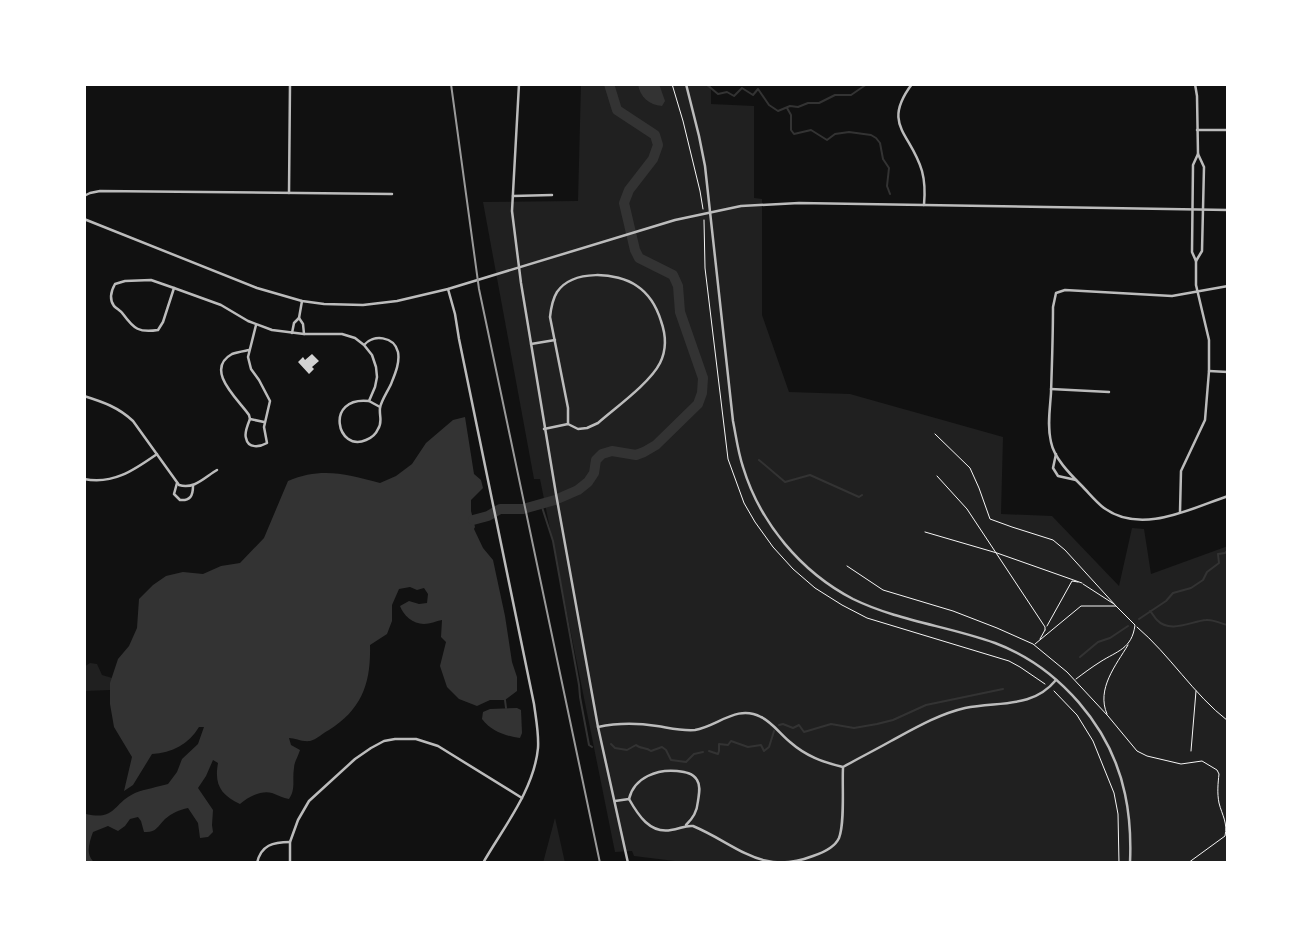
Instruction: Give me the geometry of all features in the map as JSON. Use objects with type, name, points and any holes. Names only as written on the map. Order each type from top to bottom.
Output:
[{"type":"street","points":[[289,193],[290,84]]},
{"type":"street","points":[[519,84],[512,211],[519,267],[544,429],[598,727],[628,863]]},
{"type":"street","points":[[686,84],[705,166],[737,446],[747,481],[762,511],[782,541],[800,560],[842,593],[888,613],[996,644],[1025,657],[1071,694],[1091,718],[1116,764],[1130,823],[1130,863]]},
{"type":"street","points":[[912,84],[902,98],[898,117],[900,129],[922,172],[924,205]]},
{"type":"street","points":[[1195,84],[1198,154],[1204,167],[1202,251],[1196,261]]},
{"type":"street","points":[[1197,130],[1228,131]]},
{"type":"street","points":[[1180,512],[1181,471],[1205,420],[1209,371],[1209,340],[1196,285],[1196,261],[1192,252],[1193,165],[1198,154]]},
{"type":"street","points":[[84,196],[100,191],[392,194]]},
{"type":"street","points":[[513,196],[552,195]]},
{"type":"street","points":[[84,219],[257,288],[302,301],[372,305],[448,289],[641,229],[741,206],[924,205],[1228,210]]},
{"type":"street","points":[[544,429],[568,424],[578,429],[598,423],[653,373],[661,362],[665,349],[665,331],[659,313],[651,298],[637,286],[619,278],[601,274],[571,281],[559,290],[551,303],[550,317],[568,408],[568,424]]},
{"type":"street","points":[[174,288],[163,322],[158,330],[148,332],[128,323],[111,298],[115,284],[151,280],[174,288],[221,305],[256,325],[272,330],[348,335],[364,345],[372,355],[376,367],[375,387],[369,401]]},
{"type":"street","points":[[1228,286],[1172,296],[1065,290],[1056,293],[1049,423],[1051,442],[1068,472],[1104,508],[1119,516],[1134,520],[1152,520],[1228,496]]},
{"type":"street","points":[[448,289],[538,732],[531,780],[483,863]]},
{"type":"street","points":[[292,333],[294,323],[299,318],[302,301]]},
{"type":"street","points":[[299,318],[304,334]]},
{"type":"street","points":[[249,350],[231,355],[225,361],[222,378],[250,419],[247,442],[252,446],[263,446],[267,443],[264,427],[270,401],[251,369],[248,357],[256,325]]},
{"type":"street","points":[[364,345],[370,339],[387,339],[395,346],[398,354],[397,369],[380,407],[380,428],[373,436],[359,442],[352,441],[341,432],[340,413],[345,406],[353,402],[369,401],[380,407]]},
{"type":"street","points":[[531,344],[556,340]]},
{"type":"street","points":[[1209,371],[1228,372]]},
{"type":"street","points":[[1051,389],[1108,392]]},
{"type":"street","points":[[84,396],[109,404],[133,421],[177,483],[183,487],[192,486],[217,470]]},
{"type":"street","points":[[250,419],[266,422]]},
{"type":"street","points":[[84,479],[98,481],[118,478],[157,454]]},
{"type":"street","points":[[1056,454],[1053,468],[1058,476],[1076,480]]},
{"type":"street","points":[[177,483],[174,494],[180,500],[190,499],[192,486]]},
{"type":"street","points":[[598,727],[612,724],[646,725],[692,730],[714,724],[730,715],[745,713],[761,716],[789,742],[816,760],[843,767],[923,723],[966,708],[1028,700],[1056,680]]},
{"type":"street","points":[[290,863],[290,842],[309,801],[355,759],[384,741],[416,739],[438,746],[522,797]]},
{"type":"street","points":[[685,825],[694,826],[756,859],[786,862],[804,860],[832,846],[839,838],[843,767]]},
{"type":"street","points":[[657,772],[685,772],[695,777],[698,782],[697,809],[693,818],[685,825],[667,831],[653,828],[629,799],[638,783],[657,772]]},
{"type":"street","points":[[613,801],[629,799]]},
{"type":"street","points":[[257,863],[258,856],[266,846],[275,842],[290,842]]},
{"type":"path","points":[[672,84],[702,206],[705,268],[728,459],[744,503],[772,547],[793,569],[842,606],[867,618],[1009,661],[1058,694],[1077,715],[1093,741],[1115,793],[1119,863]]},
{"type":"path","points":[[935,434],[970,468],[990,519],[1053,540],[1065,550],[1116,606],[1147,635],[1196,691],[1228,721]]},
{"type":"path","points":[[937,476],[967,509],[1045,630]]},
{"type":"path","points":[[925,533],[997,553],[1082,583],[1116,606]]},
{"type":"path","points":[[1038,642],[1072,581],[1082,583]]},
{"type":"path","points":[[1033,644],[1081,606],[1116,606]]},
{"type":"path","points":[[1108,716],[1103,705],[1104,690],[1134,635],[1135,625]]},
{"type":"path","points":[[1074,680],[1129,643]]},
{"type":"path","points":[[1191,751],[1196,691]]},
{"type":"shaded area","points":[[581,84],[711,84],[711,104],[754,106],[754,198],[762,199],[762,315],[789,392],[850,394],[1003,437],[1001,514],[1052,516],[1119,586],[1132,528],[1144,529],[1151,574],[1228,546],[1228,863],[691,863],[634,856],[632,851],[615,852],[540,479],[534,479],[483,202],[578,201]]},
{"type":"shaded area","points":[[638,84],[659,84],[665,101],[662,106],[646,100]]},
{"type":"shaded area","points":[[465,417],[474,474],[481,480],[483,488],[471,500],[474,529],[483,548],[493,560],[517,677],[517,691],[505,700],[490,700],[477,706],[459,699],[447,687],[440,666],[446,642],[441,637],[442,620],[420,624],[406,616],[400,606],[409,601],[427,603],[428,594],[424,588],[399,589],[392,605],[392,621],[387,634],[370,645],[369,671],[357,704],[340,722],[315,739],[307,741],[289,738],[291,745],[300,750],[289,799],[263,792],[240,804],[220,788],[217,777],[218,763],[213,760],[198,788],[213,810],[213,832],[208,837],[200,838],[198,823],[188,808],[170,815],[151,832],[144,832],[138,817],[130,819],[118,831],[108,826],[93,832],[89,853],[95,863],[84,863],[84,815],[109,813],[135,793],[168,784],[182,759],[198,744],[204,727],[199,727],[179,747],[152,754],[133,785],[124,791],[132,757],[114,727],[110,683],[118,659],[129,646],[137,628],[139,599],[166,576],[183,572],[203,574],[221,566],[240,563],[264,538],[288,481],[312,474],[334,473],[380,483],[396,476],[412,464],[426,443],[453,420]]},
{"type":"shaded area","points":[[90,663],[97,664],[102,675],[112,678],[110,690],[84,691],[84,667]]},
{"type":"shaded area","points":[[490,709],[521,710],[520,738],[499,732],[482,719],[483,712]]},
{"type":"shaded area","points":[[555,818],[565,863],[543,863]]},
{"type":"building","points":[[312,354],[319,361],[309,374],[298,362]]},
{"type":"waterway","points":[[473,520],[500,509],[523,509],[555,500],[578,490],[588,482],[594,473],[596,460],[602,454],[612,451],[636,455],[656,445],[698,404],[702,393],[703,378],[680,312],[678,286],[673,275],[639,258],[624,203],[629,190],[653,159],[658,145],[655,135],[617,110],[609,84]]},
{"type":"waterway","points":[[706,84],[718,94],[727,92],[734,96],[742,88],[753,95],[758,89],[769,105],[778,111],[790,106],[819,103],[835,95],[851,95],[867,84]]},
{"type":"waterway","points":[[787,108],[794,134],[811,130],[827,140],[835,134],[849,132],[876,138],[889,168],[887,186],[890,194]]},
{"type":"waterway","points":[[759,460],[785,482],[810,475],[859,497],[862,495]]},
{"type":"waterway","points":[[541,504],[553,541],[589,745],[592,747]]},
{"type":"waterway","points":[[1139,619],[1166,601],[1173,593],[1191,588],[1203,580],[1207,572],[1219,563],[1218,554],[1228,550]]},
{"type":"waterway","points":[[1150,611],[1157,620],[1168,626],[1209,620],[1228,625]]},
{"type":"waterway","points":[[1080,657],[1098,642],[1110,638],[1128,626]]},
{"type":"waterway","points":[[779,725],[793,728],[799,725],[804,732],[831,724],[854,728],[893,720],[926,705],[1003,689]]},
{"type":"waterway","points":[[505,700],[506,708]]},
{"type":"waterway","points":[[709,751],[718,754],[719,744],[728,745],[731,741],[748,747],[761,745],[764,751],[769,747],[774,731]]},
{"type":"waterway","points":[[611,744],[615,748],[627,750],[636,745],[651,751],[662,747],[671,760],[686,762],[694,754],[703,752]]},
{"type":"railway","points":[[451,84],[479,289],[600,863]]}]
